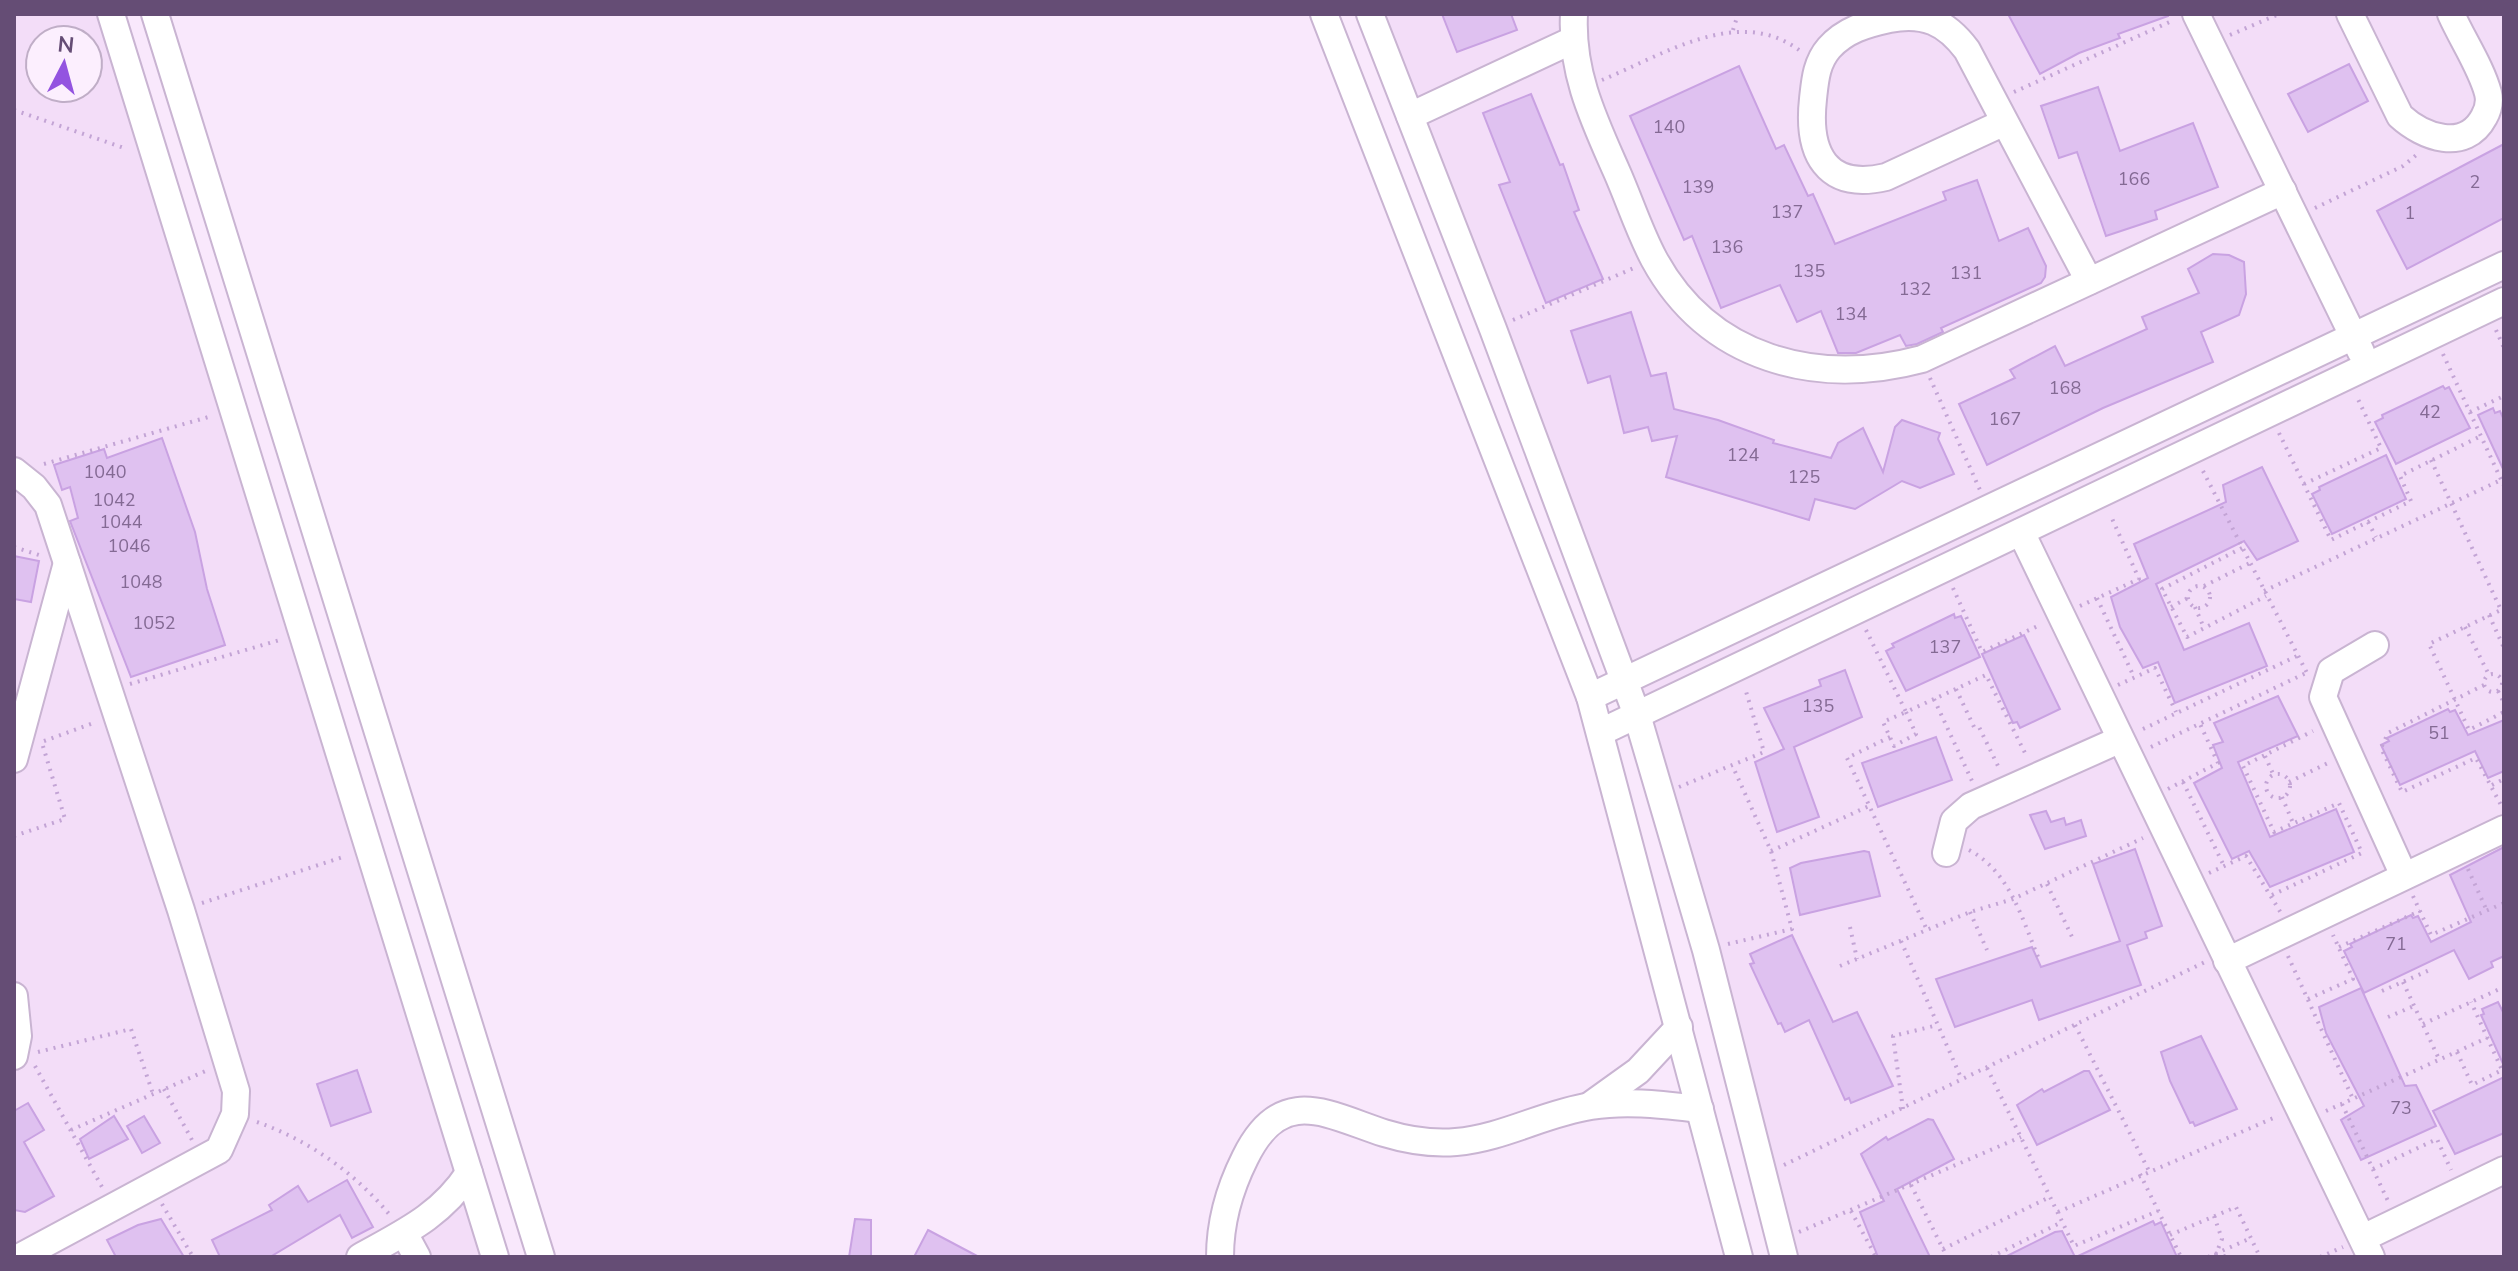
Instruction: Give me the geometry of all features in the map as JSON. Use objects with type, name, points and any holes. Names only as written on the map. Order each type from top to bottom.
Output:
[{"type":"street","points":[[111,14],[495,1257]]},
{"type":"street","points":[[155,14],[241,281],[541,1257]]},
{"type":"street","points":[[1324,14],[1590,697],[1739,1257]]},
{"type":"street","points":[[1370,14],[1493,329],[1637,715],[1706,950],[1782,1248]]},
{"type":"street","points":[[1574,14],[1573,40],[1581,88],[1655,259],[1700,315],[1731,339],[1767,357],[1804,368],[1844,372],[1883,369],[1922,359],[2283,191]]},
{"type":"street","points":[[2196,14],[2353,336],[2358,372]]},
{"type":"street","points":[[2350,14],[2390,101],[2413,128],[2429,136],[2446,139],[2467,134],[2480,125],[2487,110],[2488,94],[2451,14]]},
{"type":"street","points":[[1999,111],[1886,177],[1866,182],[1845,178],[1827,167],[1817,154],[1811,137],[1817,69],[1828,49],[1856,29],[1907,15],[1931,18],[1952,30],[1967,50],[2089,281]]},
{"type":"street","points":[[1410,116],[1573,40]]},
{"type":"street","points":[[1590,697],[2504,265]]},
{"type":"street","points":[[199,296],[223,298],[233,292],[241,281]]},
{"type":"street","points":[[1601,732],[2504,301]]},
{"type":"street","points":[[215,348],[233,333],[257,334]]},
{"type":"street","points":[[15,471],[48,505],[181,910],[236,1091],[235,1114],[219,1150],[20,1257]]},
{"type":"street","points":[[2021,532],[2147,799],[2367,1248],[2398,1221],[2504,1170]]},
{"type":"street","points":[[14,759],[67,563]]},
{"type":"street","points":[[2375,645],[2315,680],[2404,876]]},
{"type":"street","points":[[1946,847],[1954,821],[1982,801],[2038,777],[2123,749]]},
{"type":"street","points":[[2225,957],[2284,933],[2504,829]]},
{"type":"street","points":[[14,996],[18,1036],[14,1056]]},
{"type":"street","points":[[1589,1106],[1638,1071],[1679,1027]]},
{"type":"street","points":[[1220,1257],[1223,1215],[1232,1187],[1255,1139],[1283,1116],[1318,1110],[1408,1138],[1454,1143],[1489,1138],[1589,1106],[1645,1104],[1700,1109]]},
{"type":"street","points":[[360,1257],[442,1208],[469,1173]]},
{"type":"street","points":[[404,1233],[417,1257]]},
{"type":"path","points":[[1733,30],[1738,14]]},
{"type":"path","points":[[1999,111],[2187,14]]},
{"type":"path","points":[[2210,44],[2279,14]]},
{"type":"path","points":[[1581,88],[1733,30],[1753,30],[1780,38],[1805,54],[1817,69]]},
{"type":"path","points":[[14,110],[157,157]]},
{"type":"path","points":[[2295,218],[2403,166],[2415,158],[2429,136]]},
{"type":"path","points":[[1493,329],[1655,259]]},
{"type":"path","points":[[2434,335],[2504,486]]},
{"type":"path","points":[[1922,359],[1989,511]]},
{"type":"path","points":[[2304,484],[2381,448],[2358,372]]},
{"type":"path","points":[[2470,412],[2504,396]]},
{"type":"path","points":[[15,471],[234,410]]},
{"type":"path","points":[[2269,413],[2331,540],[2411,501],[2400,476],[2481,436]]},
{"type":"path","points":[[2123,749],[2200,724],[2315,680],[2297,656],[2193,450]]},
{"type":"path","points":[[2431,460],[2501,610],[2429,644],[2469,730],[2504,712]]},
{"type":"path","points":[[2242,548],[2162,589],[2187,637],[2265,593],[2501,480]]},
{"type":"path","points":[[1944,568],[1982,652],[2139,579],[2101,494]]},
{"type":"path","points":[[2368,522],[2376,538]]},
{"type":"path","points":[[2195,586],[2204,586],[2250,563]]},
{"type":"path","points":[[2189,575],[2195,586]]},
{"type":"path","points":[[2171,607],[2188,598],[2195,586]]},
{"type":"path","points":[[2195,607],[2209,604],[2210,594],[2204,586]]},
{"type":"path","points":[[2097,598],[2134,677]]},
{"type":"path","points":[[2188,598],[2204,628]]},
{"type":"path","points":[[1857,610],[1906,712],[1916,734],[1894,746],[1883,722],[1906,712],[1986,675],[2038,777]]},
{"type":"path","points":[[2489,615],[2504,648]]},
{"type":"path","points":[[2464,627],[2489,675]]},
{"type":"path","points":[[42,741],[113,702],[302,633]]},
{"type":"path","points":[[2123,749],[2176,712],[2297,656]]},
{"type":"path","points":[[1659,795],[1764,752],[1738,666]]},
{"type":"path","points":[[2097,694],[2155,668],[2176,712]]},
{"type":"path","points":[[2489,675],[2502,677],[2498,691],[2504,703]]},
{"type":"path","points":[[2489,675],[2484,685],[2388,733],[2383,740],[2383,756],[2402,792],[2476,758],[2504,812]]},
{"type":"path","points":[[2484,685],[2491,692],[2498,691]]},
{"type":"path","points":[[1956,689],[2009,789]]},
{"type":"path","points":[[1934,699],[1982,801]]},
{"type":"path","points":[[14,836],[65,819],[29,702]]},
{"type":"path","points":[[2272,895],[2362,853],[2339,803],[2274,832],[2243,766],[2333,721]]},
{"type":"path","points":[[2147,799],[2218,763],[2200,724]]},
{"type":"path","points":[[1890,737],[1847,758],[1927,930]]},
{"type":"path","points":[[2289,782],[2348,754]]},
{"type":"path","points":[[2264,755],[2274,776]]},
{"type":"path","points":[[1706,950],[1792,929],[1771,851],[1733,767]]},
{"type":"path","points":[[2274,776],[2283,776],[2289,782],[2289,791],[2282,797],[2274,797],[2267,791],[2267,782],[2274,776]]},
{"type":"path","points":[[2491,786],[2504,779]]},
{"type":"path","points":[[2183,782],[2224,866]]},
{"type":"path","points":[[2257,796],[2267,791]]},
{"type":"path","points":[[2282,797],[2293,823]]},
{"type":"path","points":[[1771,851],[1869,806]]},
{"type":"path","points":[[1840,966],[1970,912],[2013,899],[2162,829]]},
{"type":"path","points":[[1946,847],[1987,862],[2013,899],[2038,957]]},
{"type":"path","points":[[181,910],[368,849]]},
{"type":"path","points":[[2459,850],[2487,911]]},
{"type":"path","points":[[2189,883],[2246,856],[2272,895],[2308,999],[2353,1099]]},
{"type":"path","points":[[2404,876],[2431,935],[2504,903]]},
{"type":"path","points":[[2046,883],[2073,939]]},
{"type":"path","points":[[2339,947],[2420,911]]},
{"type":"path","points":[[1970,912],[1987,950]]},
{"type":"path","points":[[2308,999],[2353,979],[2324,914]]},
{"type":"path","points":[[1850,927],[1857,959]]},
{"type":"path","points":[[1901,941],[1962,1080]]},
{"type":"path","points":[[1763,1174],[2225,957]]},
{"type":"path","points":[[2382,991],[2432,969]]},
{"type":"path","points":[[2403,982],[2439,1060]]},
{"type":"path","points":[[2423,1024],[2504,987]]},
{"type":"path","points":[[2457,1052],[2472,1085],[2502,1070],[2471,1002]]},
{"type":"path","points":[[2388,1017],[2414,1006]]},
{"type":"path","points":[[1903,1109],[1893,1036],[1938,1025]]},
{"type":"path","points":[[2075,1025],[2149,1171]]},
{"type":"path","points":[[113,1207],[28,1054],[131,1029],[153,1094]]},
{"type":"path","points":[[2058,1212],[2140,1174],[2302,1114],[2342,1104],[2487,1038]]},
{"type":"path","points":[[71,1130],[228,1061]]},
{"type":"path","points":[[1987,1068],[2074,1246],[2158,1211]]},
{"type":"path","points":[[164,1089],[202,1159]]},
{"type":"path","points":[[2342,1104],[2398,1221]]},
{"type":"path","points":[[235,1114],[275,1128],[324,1156],[377,1200],[404,1233]]},
{"type":"path","points":[[1782,1248],[1851,1211],[2021,1137]]},
{"type":"path","points":[[2373,1169],[2437,1139],[2460,1190]]},
{"type":"path","points":[[2140,1174],[2181,1257]]},
{"type":"path","points":[[1911,1185],[1947,1257]]},
{"type":"path","points":[[152,1186],[193,1257]]},
{"type":"path","points":[[1943,1249],[2050,1197]]},
{"type":"path","points":[[2170,1235],[2236,1207],[2260,1257]]},
{"type":"path","points":[[1851,1211],[1876,1257]]},
{"type":"path","points":[[2214,1216],[2222,1239],[2216,1254]]},
{"type":"path","points":[[1991,1257],[2062,1222]]},
{"type":"path","points":[[2208,1257],[2251,1238]]},
{"type":"path","points":[[2216,1254],[2228,1257]]},
{"type":"shaded area","points":[[14,14],[119,14],[497,1257],[14,1257]]},
{"type":"shaded area","points":[[1357,14],[2504,14],[2504,1257],[1776,1257],[1635,711]]},
{"type":"building","points":[[1442,14],[1511,14],[1517,30],[1457,52]]},
{"type":"building","points":[[2008,14],[2168,16],[2118,34],[2120,38],[2079,53],[2040,74]]},
{"type":"building","points":[[2349,64],[2368,101],[2308,132],[2288,94]]},
{"type":"building","points":[[1739,66],[1776,149],[1784,145],[1808,196],[1813,194],[1835,244],[1946,200],[1943,192],[1977,180],[1999,241],[2028,228],[2046,266],[2041,283],[1941,328],[1943,332],[1917,344],[1906,346],[1900,335],[1856,353],[1838,353],[1821,311],[1797,322],[1780,285],[1721,308],[1692,236],[1684,240],[1630,116]]},
{"type":"building","points":[[2098,87],[2120,151],[2193,123],[2218,187],[2155,211],[2157,219],[2106,236],[2077,152],[2059,158],[2041,106]]},
{"type":"building","points":[[1531,94],[1560,165],[1563,164],[1579,210],[1574,212],[1603,279],[1546,303],[1499,185],[1510,182],[1483,113]]},
{"type":"building","points":[[2504,144],[2504,218],[2407,269],[2377,211]]},
{"type":"building","points":[[2213,254],[2229,255],[2244,262],[2246,294],[2239,315],[2201,332],[2213,362],[2103,408],[1987,465],[1959,404],[2015,378],[2010,370],[2055,346],[2065,366],[2147,329],[2142,317],[2199,293],[2188,269]]},
{"type":"building","points":[[1631,312],[1651,376],[1666,373],[1674,409],[1718,420],[1774,440],[1773,443],[1831,458],[1838,443],[1863,428],[1883,472],[1895,427],[1902,420],[1940,433],[1938,439],[1954,474],[1920,488],[1902,481],[1855,509],[1815,499],[1809,520],[1666,477],[1677,436],[1652,441],[1648,427],[1624,433],[1610,376],[1588,383],[1571,331]]},
{"type":"building","points":[[2443,386],[2445,389],[2449,387],[2470,428],[2396,464],[2375,422],[2383,418],[2382,415]]},
{"type":"building","points":[[2493,408],[2495,413],[2500,411],[2504,420],[2504,471],[2478,415]]},
{"type":"building","points":[[162,438],[195,532],[207,589],[225,645],[131,677],[70,521],[78,518],[70,487],[62,490],[54,465],[104,449],[107,458]]},
{"type":"building","points":[[2386,455],[2406,499],[2332,534],[2312,494],[2320,490],[2319,487]]},
{"type":"building","points":[[2262,467],[2298,541],[2257,560],[2244,541],[2156,584],[2184,650],[2249,623],[2267,666],[2175,703],[2158,662],[2143,668],[2120,627],[2111,597],[2148,578],[2134,544],[2226,502],[2223,485]]},
{"type":"building","points":[[14,556],[39,561],[31,602],[14,599]]},
{"type":"building","points":[[1954,614],[1955,618],[1961,616],[1980,657],[1906,691],[1886,651],[1894,647],[1892,644]]},
{"type":"building","points":[[2024,635],[2060,709],[2020,728],[2017,722],[2013,723],[1982,654]]},
{"type":"building","points":[[1845,670],[1862,717],[1794,747],[1819,817],[1777,832],[1755,762],[1784,749],[1764,708],[1821,686],[1819,680]]},
{"type":"building","points":[[2278,696],[2298,736],[2238,762],[2270,837],[2336,809],[2354,852],[2270,887],[2249,851],[2232,859],[2194,783],[2222,768],[2213,745],[2223,742],[2214,723]]},
{"type":"building","points":[[2448,709],[2450,712],[2455,710],[2468,735],[2504,720],[2504,771],[2488,778],[2475,751],[2400,785],[2381,745],[2389,741],[2387,738]]},
{"type":"building","points":[[1936,737],[1952,780],[1878,807],[1862,763]]},
{"type":"building","points":[[2046,811],[2051,822],[2064,818],[2066,825],[2081,820],[2086,836],[2045,849],[2030,815]]},
{"type":"building","points":[[2504,847],[2504,956],[2491,962],[2493,967],[2469,979],[2454,950],[2364,993],[2344,951],[2352,947],[2350,944],[2411,915],[2413,918],[2418,916],[2431,942],[2471,922],[2450,875]]},
{"type":"building","points":[[2135,849],[2162,926],[2145,932],[2147,938],[2127,945],[2141,985],[2039,1020],[2032,1000],[1955,1027],[1936,979],[2032,947],[2041,967],[2120,941],[2093,864]]},
{"type":"building","points":[[1869,852],[1880,896],[1800,915],[1790,868],[1801,863]]},
{"type":"building","points":[[1792,935],[1833,1022],[1857,1012],[1893,1086],[1851,1103],[1849,1098],[1845,1100],[1809,1020],[1785,1032],[1781,1023],[1778,1024],[1750,964],[1754,963],[1750,954]]},
{"type":"building","points":[[2361,988],[2405,1086],[2416,1085],[2436,1126],[2361,1160],[2341,1120],[2364,1106],[2326,1033],[2319,1007]]},
{"type":"building","points":[[2498,1002],[2504,1014],[2504,1066],[2481,1015],[2484,1014],[2482,1009]]},
{"type":"building","points":[[2201,1036],[2237,1109],[2195,1126],[2193,1122],[2190,1123],[2170,1081],[2161,1052]]},
{"type":"building","points":[[357,1070],[371,1112],[331,1126],[317,1084]]},
{"type":"building","points":[[2089,1071],[2110,1110],[2037,1145],[2017,1105],[2042,1089],[2044,1092]]},
{"type":"building","points":[[2504,1077],[2504,1133],[2455,1154],[2433,1111]]},
{"type":"building","points":[[28,1103],[44,1130],[24,1142],[54,1196],[25,1212],[14,1210],[14,1111]]},
{"type":"building","points":[[114,1116],[128,1139],[89,1159],[80,1139]]},
{"type":"building","points":[[144,1116],[160,1143],[142,1153],[127,1126]]},
{"type":"building","points":[[1928,1119],[1933,1120],[1954,1159],[1897,1189],[1930,1257],[1878,1257],[1860,1212],[1884,1201],[1861,1154],[1886,1137],[1888,1140]]},
{"type":"building","points":[[347,1180],[373,1227],[352,1238],[340,1215],[270,1257],[220,1257],[212,1240],[272,1210],[269,1205],[298,1186],[308,1202]]},
{"type":"building","points":[[161,1219],[184,1257],[116,1257],[107,1240],[138,1225]]},
{"type":"building","points":[[855,1219],[871,1220],[871,1257],[849,1257]]},
{"type":"building","points":[[2153,1221],[2155,1225],[2161,1222],[2177,1257],[2076,1257]]},
{"type":"building","points":[[928,1230],[979,1257],[914,1257]]},
{"type":"building","points":[[2062,1231],[2075,1257],[2005,1257],[2055,1232]]}]
